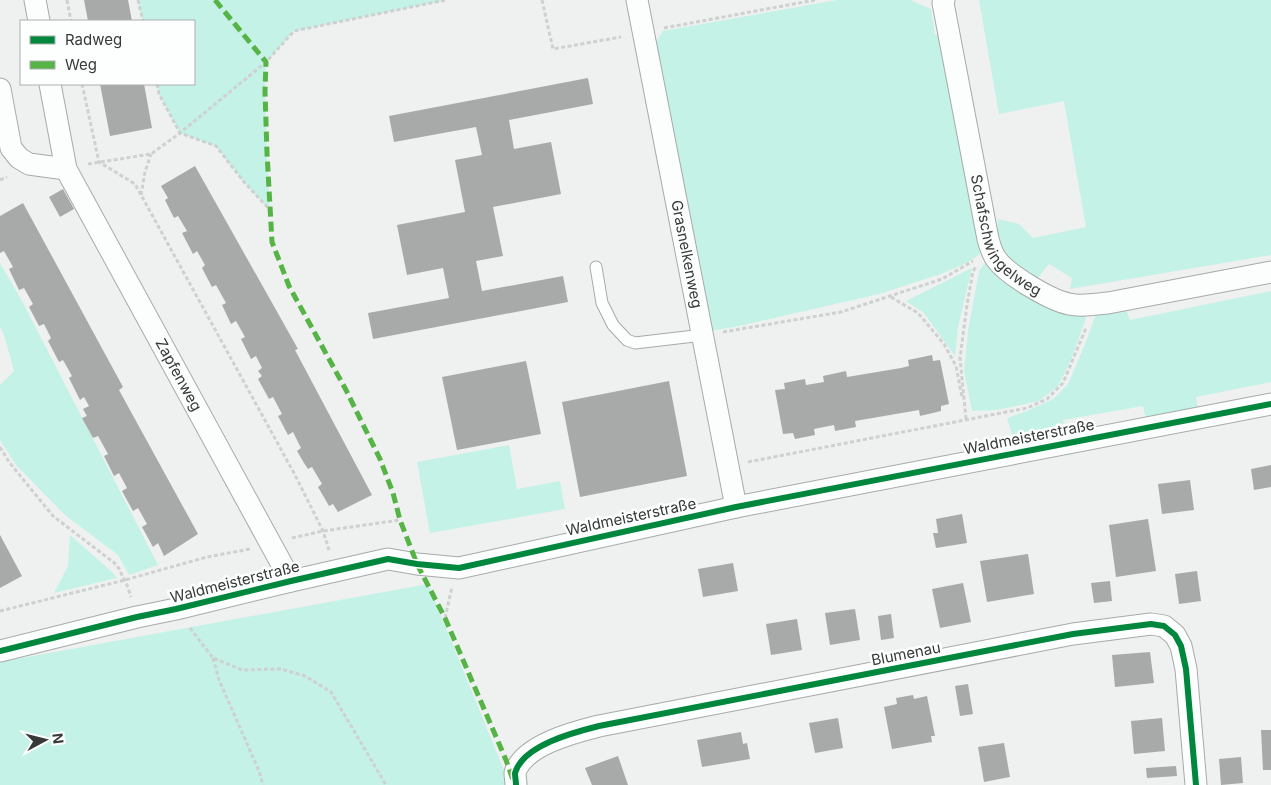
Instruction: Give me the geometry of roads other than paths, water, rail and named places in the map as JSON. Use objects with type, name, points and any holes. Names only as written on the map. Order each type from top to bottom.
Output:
[{"type":"street","points":[[35,0],[39,20]]},
{"type":"street","name":"Grasnelkenweg","points":[[637,0],[736,507]]},
{"type":"street","name":"Schafschwingelweg","points":[[944,0],[987,231],[995,258],[1002,266],[1044,294],[1069,304],[1091,305],[1271,272]]},
{"type":"street","name":"Zapfenweg","points":[[50,85],[66,168],[291,581]]},
{"type":"street","points":[[0,89],[11,148],[18,158],[29,164],[66,168]]},
{"type":"street","name":"Waldmeisterstraße","points":[[0,651],[137,617],[388,560],[459,568],[736,507],[1271,404]]},
{"type":"street","name":"Blumenau","points":[[516,785],[515,774],[522,760],[553,740],[574,732],[1073,634],[1151,624],[1164,626],[1175,635],[1181,646],[1186,669],[1196,785]]},
{"type":"lane","points":[[596,266],[602,303],[613,325],[627,340],[634,342],[703,335]]}]
